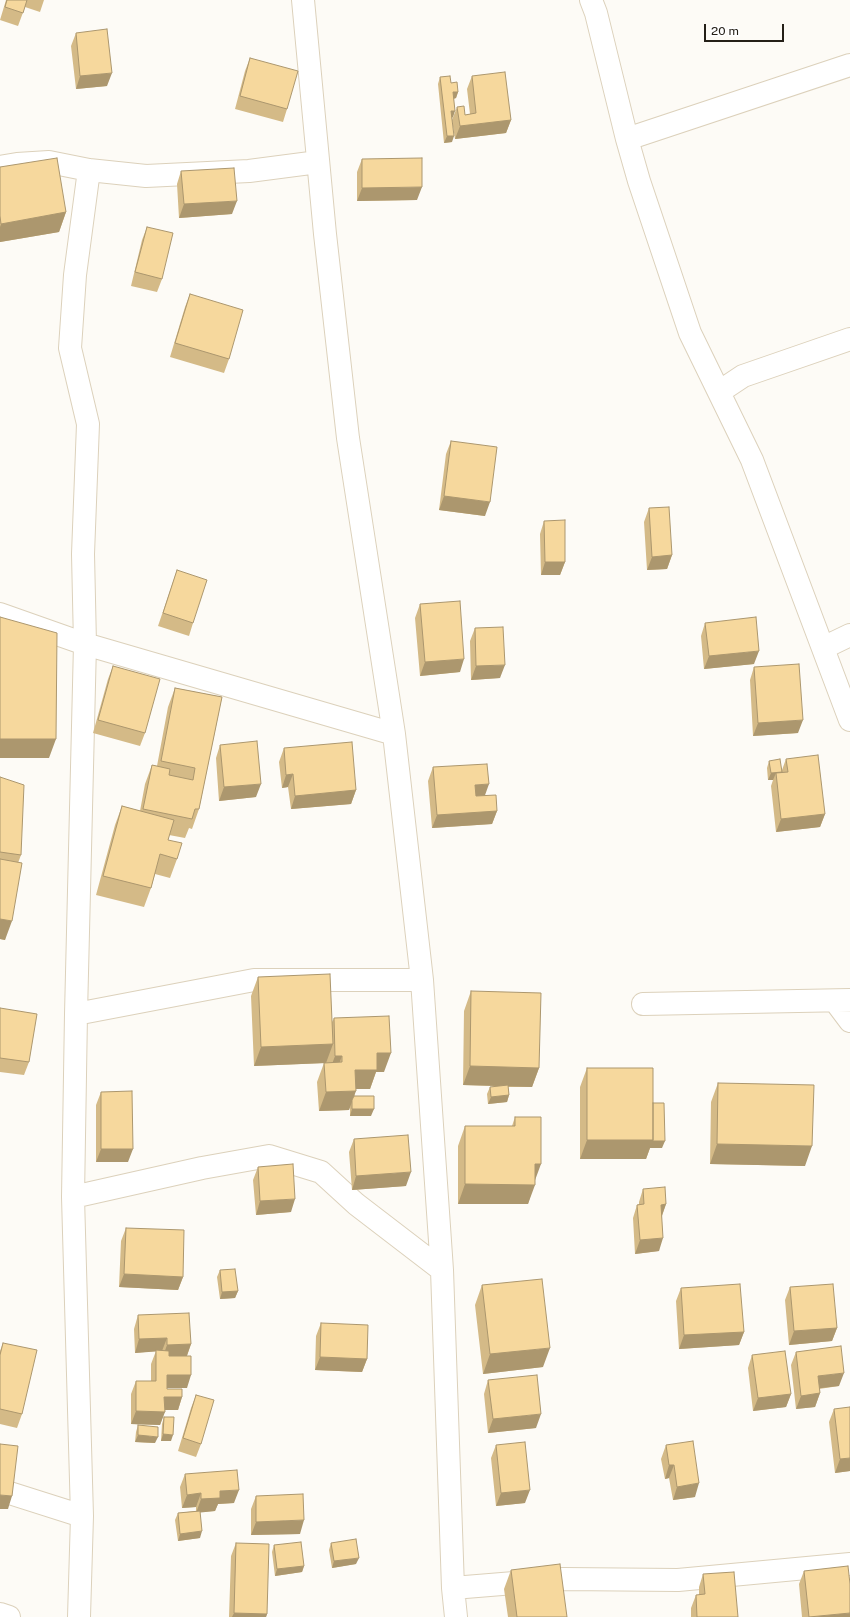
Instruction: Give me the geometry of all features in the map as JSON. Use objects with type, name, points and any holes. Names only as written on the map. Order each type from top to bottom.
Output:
[{"type":"street","points":[[303,0],[318,162],[348,438],[394,734],[422,980],[442,1270],[453,1588],[456,1617]]},
{"type":"street","points":[[592,0],[638,181],[690,333],[752,460],[850,720]]},
{"type":"street","points":[[627,139],[850,65]]},
{"type":"street","points":[[0,167],[17,164],[50,162],[89,170],[146,176],[249,171],[318,162]]},
{"type":"street","points":[[79,1617],[82,1516],[73,1197],[85,644],[83,554],[88,424],[70,348],[75,275],[89,170]]},
{"type":"street","points":[[719,392],[743,376],[850,339]]},
{"type":"street","points":[[0,614],[85,644],[394,734]]},
{"type":"street","points":[[823,648],[850,635]]},
{"type":"street","points":[[76,1014],[254,980],[422,980]]},
{"type":"street","points":[[643,1004],[842,1000],[850,1021]]},
{"type":"street","points":[[73,1197],[202,1168],[270,1156],[321,1172],[356,1204],[442,1270]]},
{"type":"street","points":[[0,1490],[82,1516]]},
{"type":"street","points":[[453,1588],[563,1579],[678,1580],[850,1564]]},
{"type":"street","points":[[0,1614],[9,1617]]},
{"type":"building","points":[[7,0],[27,0],[23,13],[5,7]]},
{"type":"building","points":[[107,29],[112,73],[80,76],[76,33]]},
{"type":"building","points":[[250,58],[298,71],[287,109],[240,96]]},
{"type":"building","points":[[505,72],[511,120],[460,126],[457,107],[464,106],[465,115],[476,113],[472,76]]},
{"type":"building","points":[[450,76],[451,83],[457,82],[458,92],[453,92],[455,111],[451,111],[454,136],[447,136],[440,77]]},
{"type":"building","points":[[57,158],[66,212],[1,224],[0,167]]},
{"type":"building","points":[[422,158],[422,187],[362,188],[362,159]]},
{"type":"building","points":[[234,168],[237,201],[184,204],[181,171]]},
{"type":"building","points":[[147,227],[173,233],[162,279],[135,272]]},
{"type":"building","points":[[190,294],[243,310],[229,359],[175,343]]},
{"type":"building","points":[[451,441],[497,447],[490,502],[444,496]]},
{"type":"building","points":[[669,507],[672,555],[652,557],[649,508]]},
{"type":"building","points":[[565,520],[565,562],[545,562],[544,521]]},
{"type":"building","points":[[177,570],[207,580],[193,623],[163,613]]},
{"type":"building","points":[[460,601],[464,659],[425,662],[420,604]]},
{"type":"building","points":[[0,617],[57,633],[56,739],[0,739]]},
{"type":"building","points":[[756,617],[759,651],[709,656],[705,623]]},
{"type":"building","points":[[503,627],[505,665],[476,666],[475,628]]},
{"type":"building","points":[[799,664],[803,720],[758,723],[754,667]]},
{"type":"building","points":[[113,666],[160,679],[145,733],[98,720]]},
{"type":"building","points":[[175,688],[222,697],[199,809],[195,809],[192,819],[143,809],[152,765],[170,769],[169,775],[193,780],[195,768],[161,761]]},
{"type":"building","points":[[257,741],[261,784],[224,787],[220,745]]},
{"type":"building","points":[[352,742],[356,790],[295,796],[293,774],[286,775],[284,748]]},
{"type":"building","points":[[818,755],[825,814],[781,819],[776,773],[788,772],[786,759]]},
{"type":"building","points":[[780,759],[782,772],[771,773],[769,761]]},
{"type":"building","points":[[487,764],[489,784],[475,785],[476,796],[496,795],[497,811],[437,815],[433,767]]},
{"type":"building","points":[[0,777],[24,785],[21,855],[0,852]]},
{"type":"building","points":[[122,806],[174,820],[168,840],[182,843],[177,859],[160,854],[151,888],[103,876]]},
{"type":"building","points":[[0,859],[22,863],[12,921],[0,919]]},
{"type":"building","points":[[330,974],[333,1044],[261,1047],[258,977]]},
{"type":"building","points":[[471,991],[541,993],[539,1068],[470,1066]]},
{"type":"building","points":[[0,1008],[37,1014],[29,1062],[0,1058]]},
{"type":"building","points":[[389,1016],[391,1053],[377,1053],[377,1070],[355,1070],[356,1091],[326,1092],[324,1063],[342,1062],[342,1056],[335,1056],[334,1018]]},
{"type":"building","points":[[587,1068],[653,1068],[653,1140],[587,1140]]},
{"type":"building","points":[[718,1083],[814,1085],[812,1146],[717,1144]]},
{"type":"building","points":[[508,1085],[509,1095],[491,1097],[490,1087]]},
{"type":"building","points":[[132,1091],[133,1149],[101,1149],[101,1092]]},
{"type":"building","points":[[354,1096],[374,1096],[374,1109],[352,1109],[352,1100]]},
{"type":"building","points":[[653,1103],[664,1103],[665,1141],[653,1141]]},
{"type":"building","points":[[515,1117],[541,1117],[541,1164],[535,1164],[535,1185],[465,1184],[465,1126],[515,1126]]},
{"type":"building","points":[[408,1135],[411,1172],[356,1176],[354,1139]]},
{"type":"building","points":[[293,1164],[295,1199],[260,1201],[258,1167]]},
{"type":"building","points":[[665,1187],[666,1204],[661,1205],[663,1238],[640,1240],[637,1205],[644,1204],[643,1189]]},
{"type":"building","points":[[126,1228],[184,1230],[183,1277],[124,1274]]},
{"type":"building","points":[[235,1269],[238,1291],[222,1292],[220,1270]]},
{"type":"building","points":[[542,1279],[550,1348],[490,1354],[482,1285]]},
{"type":"building","points":[[740,1284],[744,1332],[684,1335],[681,1288]]},
{"type":"building","points":[[833,1284],[837,1328],[794,1331],[790,1287]]},
{"type":"building","points":[[189,1313],[191,1344],[167,1345],[167,1338],[139,1339],[138,1315]]},
{"type":"building","points":[[321,1323],[368,1325],[367,1359],[320,1357]]},
{"type":"building","points":[[3,1343],[37,1350],[22,1414],[0,1409],[0,1355]]},
{"type":"building","points":[[841,1346],[844,1373],[818,1376],[820,1393],[801,1396],[796,1352]]},
{"type":"building","points":[[156,1350],[169,1351],[169,1356],[191,1356],[191,1375],[167,1375],[167,1389],[182,1389],[182,1397],[164,1397],[165,1412],[136,1411],[136,1381],[156,1381]]},
{"type":"building","points":[[785,1351],[791,1394],[758,1398],[752,1355]]},
{"type":"building","points":[[537,1375],[541,1414],[493,1419],[488,1380]]},
{"type":"building","points":[[196,1395],[214,1400],[201,1444],[183,1438]]},
{"type":"building","points":[[850,1407],[850,1458],[840,1459],[834,1409]]},
{"type":"building","points":[[164,1417],[174,1417],[173,1435],[163,1434]]},
{"type":"building","points":[[138,1425],[158,1427],[158,1437],[138,1435]]},
{"type":"building","points":[[693,1441],[699,1483],[677,1487],[674,1465],[669,1465],[666,1445]]},
{"type":"building","points":[[525,1442],[530,1490],[501,1493],[496,1445]]},
{"type":"building","points":[[0,1444],[18,1446],[12,1496],[0,1495]]},
{"type":"building","points":[[237,1470],[239,1490],[220,1491],[220,1498],[201,1499],[201,1493],[187,1495],[185,1474]]},
{"type":"building","points":[[303,1494],[304,1520],[256,1522],[256,1496]]},
{"type":"building","points":[[200,1511],[202,1531],[180,1534],[178,1513]]},
{"type":"building","points":[[356,1539],[359,1558],[334,1561],[331,1543]]},
{"type":"building","points":[[301,1542],[304,1566],[277,1569],[274,1545]]},
{"type":"building","points":[[236,1543],[269,1544],[267,1614],[234,1613]]},
{"type":"building","points":[[560,1564],[567,1617],[517,1617],[511,1570]]},
{"type":"building","points":[[848,1566],[850,1584],[850,1613],[809,1617],[804,1571]]},
{"type":"building","points":[[734,1572],[738,1617],[697,1617],[696,1595],[705,1594],[703,1574]]}]
